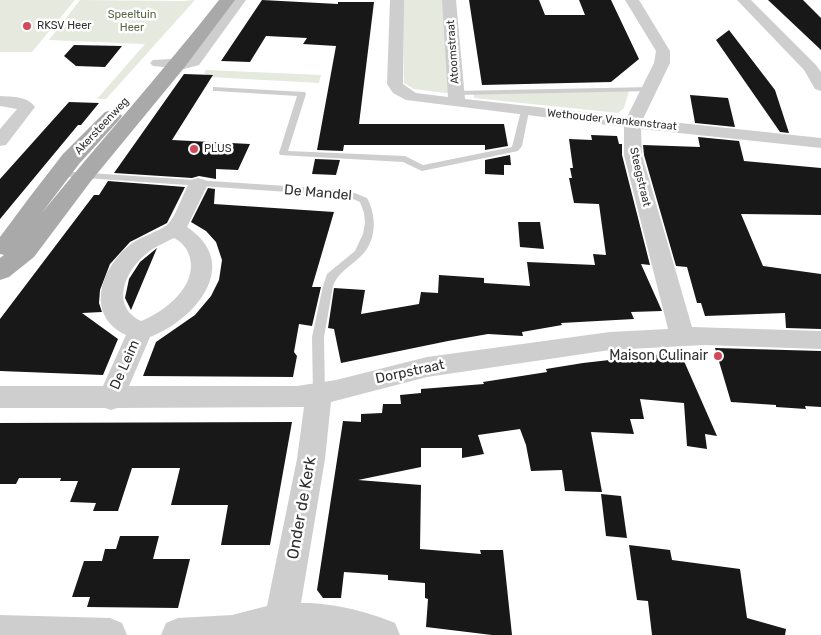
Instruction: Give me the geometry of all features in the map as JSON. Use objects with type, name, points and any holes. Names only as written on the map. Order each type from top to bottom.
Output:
[{"type":"main road","name":"Akersteenweg","points":[[0,271],[25,251],[168,63],[211,0]]},
{"type":"main road","name":"Akersteenweg","points":[[0,257],[23,222],[59,174],[227,0]]},
{"type":"street","name":"Akersteenweg","points":[[168,63],[190,64],[196,60],[239,0]]},
{"type":"street","name":"Wethouder Vrankenstraat","points":[[397,0],[396,64],[400,89],[412,97],[457,98],[524,111],[821,142]]},
{"type":"street","name":"Atoomstraat","points":[[449,0],[457,98]]},
{"type":"street","name":"Steegstraat","points":[[632,0],[663,51],[662,63],[633,122],[631,134],[633,156],[682,336]]},
{"type":"street","points":[[744,0],[816,68],[821,86]]},
{"type":"street","points":[[0,101],[16,102],[27,107],[0,141]]},
{"type":"street","points":[[176,229],[198,184]]},
{"type":"street","name":"De Leim","points":[[111,398],[140,331],[164,320],[177,310],[188,298],[203,269],[202,255],[196,243],[188,235],[176,229],[153,239],[138,249],[127,260],[118,274],[113,288],[115,312],[124,324],[140,331]]},
{"type":"street","name":"Dorpstraat","points":[[0,397],[288,397],[319,395],[395,374],[483,358],[610,341],[682,336],[821,340]]},
{"type":"street","name":"Onder de Kerk","points":[[281,620],[311,459],[319,395]]},
{"type":"street","points":[[178,635],[232,632],[281,620],[317,619],[383,635]]},
{"type":"street","points":[[0,632],[110,635]]},
{"type":"lane","points":[[216,89],[302,94],[283,153],[405,159],[422,168],[515,149],[518,146],[524,111]]},
{"type":"lane","name":"Wethouder Vrankenstraat","points":[[457,98],[650,89]]},
{"type":"lane","name":"De Mandel","points":[[59,174],[347,193],[364,200],[369,213],[368,234],[359,253],[332,277],[328,286],[318,337],[319,395]]},
{"type":"green space","name":"RKSV Heer","points":[[0,0],[75,0],[32,52],[0,52]]},
{"type":"green space","name":"Speeltuin Heer","points":[[80,0],[195,0],[106,99],[97,99],[145,44],[49,40]]},
{"type":"green space","points":[[403,0],[443,0],[453,94],[414,89],[404,83]]},
{"type":"green space","points":[[206,70],[321,75],[319,83],[210,77],[204,73]]},
{"type":"green space","points":[[629,91],[624,108],[618,113],[474,98],[474,94]]},
{"type":"building","points":[[262,0],[338,4],[338,2],[374,2],[359,124],[504,124],[508,146],[485,150],[485,145],[344,145],[343,151],[317,150],[336,46],[303,44],[307,38],[266,36],[250,62],[221,61]]},
{"type":"building","points":[[469,0],[539,0],[545,15],[585,15],[579,0],[611,0],[639,59],[611,82],[482,85]]},
{"type":"building","points":[[768,0],[803,0],[821,18],[821,50]]},
{"type":"building","points":[[729,30],[775,90],[789,133],[780,132],[716,40]]},
{"type":"building","points":[[74,45],[122,46],[105,67],[76,66],[64,56]]},
{"type":"building","points":[[184,74],[213,75],[172,140],[250,144],[238,170],[216,169],[216,179],[199,176],[192,178],[114,173]]},
{"type":"building","points":[[690,95],[728,98],[735,127],[695,123]]},
{"type":"building","points":[[69,102],[99,103],[81,125],[78,125],[0,219],[0,179]]},
{"type":"building","points":[[591,135],[617,136],[619,144],[622,144],[622,155],[650,265],[641,264],[662,311],[631,312],[634,319],[561,323],[562,325],[522,332],[523,336],[488,334],[341,363],[334,329],[328,328],[334,288],[365,290],[361,314],[419,304],[421,292],[438,293],[439,275],[484,278],[484,283],[530,286],[527,262],[595,265],[593,254],[606,255],[599,204],[574,203],[569,178],[572,178],[570,168],[573,168],[569,139],[592,140]]},
{"type":"building","points":[[698,137],[739,141],[744,161],[821,168],[821,215],[741,214],[763,266],[821,274],[821,329],[786,328],[785,313],[705,316],[701,303],[697,303],[687,267],[676,266],[644,155],[643,145],[700,147]]},
{"type":"building","points":[[510,155],[511,165],[504,165],[504,175],[485,174],[485,160]]},
{"type":"building","points":[[315,159],[340,160],[336,175],[312,174]]},
{"type":"building","points":[[108,181],[185,187],[167,223],[130,242],[110,264],[100,290],[99,303],[102,312],[82,313],[118,339],[103,375],[0,371],[0,319],[94,195],[99,195]]},
{"type":"building","points":[[208,188],[215,189],[214,204],[334,212],[312,287],[321,287],[312,326],[299,324],[294,352],[297,356],[293,377],[143,376],[156,342],[195,315],[211,296],[219,280],[222,260],[216,242],[206,231],[191,222]]},
{"type":"building","points":[[518,222],[540,222],[544,249],[520,247]]},
{"type":"building","points":[[157,248],[131,310],[125,298],[129,279],[140,262]]},
{"type":"building","points":[[715,348],[821,351],[821,407],[805,406],[806,409],[731,402]]},
{"type":"building","points":[[680,352],[717,436],[705,434],[707,449],[687,446],[684,403],[640,399],[644,419],[630,419],[634,434],[591,432],[602,492],[565,491],[562,470],[531,471],[526,445],[520,429],[478,435],[484,454],[462,458],[462,448],[421,448],[421,467],[358,480],[421,485],[420,549],[481,554],[480,550],[503,550],[512,635],[492,635],[426,627],[428,599],[425,598],[425,583],[388,580],[388,575],[344,572],[341,598],[323,598],[317,590],[343,421],[361,422],[361,414],[382,413],[383,404],[401,404],[400,395],[421,393],[421,389],[484,384],[483,382],[547,372],[546,369]]},
{"type":"building","points":[[292,422],[270,545],[221,545],[228,505],[171,505],[180,468],[132,468],[118,511],[93,511],[96,503],[70,502],[78,481],[60,481],[61,478],[19,478],[16,484],[0,484],[0,423]]},
{"type":"building","points":[[601,494],[621,496],[627,538],[606,536]]},
{"type":"building","points":[[120,536],[159,536],[153,559],[190,559],[178,608],[87,607],[90,597],[72,597],[84,561],[102,561],[105,549],[116,549]]},
{"type":"building","points":[[629,545],[670,550],[672,560],[740,569],[747,618],[786,629],[785,635],[652,635],[648,601],[637,600]]},
{"type":"place","name":"RKSV Heer","points":[[27,26]]},
{"type":"place","name":"PLUS","points":[[194,149]]},
{"type":"place","name":"Maison Culinair","points":[[718,356]]}]
